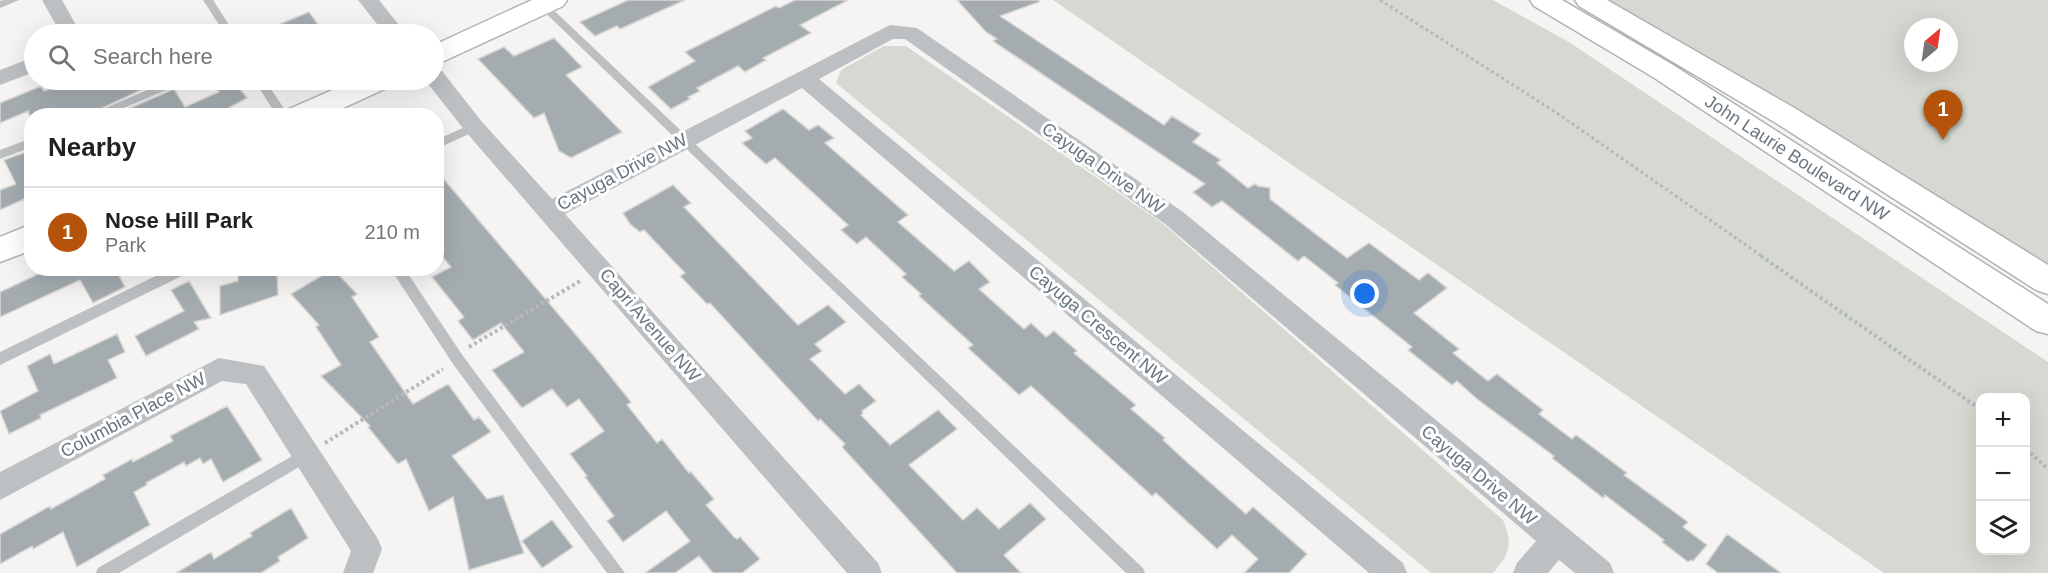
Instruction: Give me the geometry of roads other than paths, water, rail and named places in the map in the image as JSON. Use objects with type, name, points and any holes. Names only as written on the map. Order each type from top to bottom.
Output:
[{"type":"main road","name":"John Laurie Boulevard NW","points":[[1543,0],[1702,96],[2048,321]]},
{"type":"main road","name":"John Laurie Boulevard NW","points":[[1587,0],[1785,116],[2048,281]]},
{"type":"main road","points":[[444,50],[544,2]]},
{"type":"main road","points":[[317,108],[357,90]]},
{"type":"main road","points":[[0,250],[24,240]]},
{"type":"street","points":[[52,0],[65,24]]},
{"type":"street","points":[[368,0],[388,24]]},
{"type":"street","name":"Cayuga Drive NW","points":[[549,211],[890,32],[910,33],[1174,218],[1599,573]]},
{"type":"street","points":[[0,78],[24,68]]},
{"type":"street","name":"Cayuga Crescent NW","points":[[803,77],[1392,573]]},
{"type":"street","name":"Capri Avenue NW","points":[[444,89],[474,127],[867,573]]},
{"type":"street","name":"Columbia Place NW","points":[[0,487],[219,369],[254,374],[367,549],[358,573]]},
{"type":"street","points":[[1528,573],[1557,540]]},
{"type":"lane","points":[[0,5],[14,0]]},
{"type":"lane","points":[[208,0],[224,24]]},
{"type":"lane","points":[[544,2],[683,140],[1137,573]]},
{"type":"lane","points":[[112,108],[155,90]]},
{"type":"lane","points":[[266,90],[278,108]]},
{"type":"lane","points":[[444,141],[474,127]]},
{"type":"lane","points":[[0,155],[24,145]]},
{"type":"lane","points":[[0,359],[169,276]]},
{"type":"lane","points":[[401,276],[457,357],[617,573]]},
{"type":"lane","points":[[104,573],[306,455]]},
{"type":"place","name":"Nose Hill Park","points":[[1943,140]]}]
